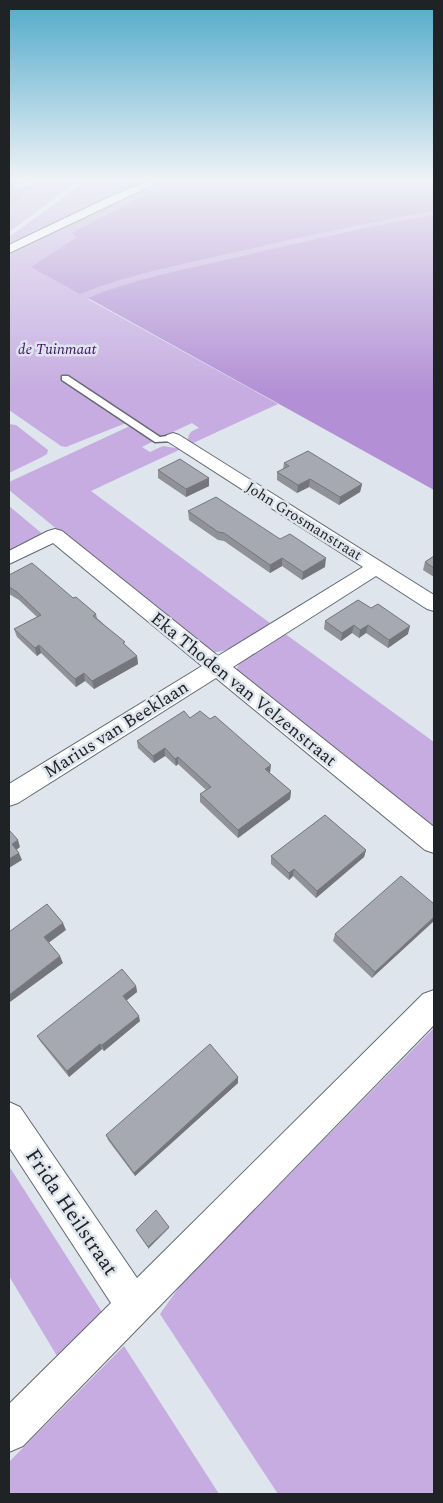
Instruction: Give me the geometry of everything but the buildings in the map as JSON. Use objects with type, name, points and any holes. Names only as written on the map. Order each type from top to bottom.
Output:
[{"type":"street","name":"John Grosmanstraat","points":[[173,438],[434,604]]},
{"type":"street","name":"Eka Thoden van Velzenstraat","points":[[9,558],[55,536],[224,661],[434,842]]},
{"type":"street","name":"Marius van Beeklaan","points":[[9,796],[376,567]]},
{"type":"street","points":[[9,1432],[434,1004]]},
{"type":"street","name":"Frida Heilstraat","points":[[9,1118],[134,1306]]},
{"type":"lane","points":[[65,378],[158,440],[173,438]]},
{"type":"green space","name":"de Tuinmaat","points":[[9,252],[66,252],[58,263],[108,252],[434,252],[434,481],[99,294],[88,299],[278,404],[191,444],[188,441],[190,434],[199,428],[192,423],[162,437],[87,389],[78,392],[126,423],[66,447],[61,446],[9,410]]},
{"type":"green space","points":[[9,424],[16,425],[48,450],[47,454],[42,457],[9,473]]},
{"type":"green space","points":[[130,426],[154,441],[142,447],[150,452],[163,446],[181,449],[91,491],[270,623],[239,644],[222,651],[206,651],[9,490],[9,482]]},
{"type":"green space","points":[[9,506],[45,536],[9,553]]},
{"type":"green space","points":[[284,633],[434,742],[434,832],[236,674],[237,668],[247,656]]},
{"type":"green space","points":[[434,1028],[434,1494],[278,1494],[160,1314],[182,1283]]},
{"type":"green space","points":[[9,1166],[102,1312],[57,1356],[9,1276]]},
{"type":"green space","points":[[124,1346],[219,1494],[9,1494],[9,1462]]},
{"type":"shaded area","points":[[54,252],[237,252],[133,276],[80,294],[31,267]]},
{"type":"shaded area","points":[[260,252],[434,252],[434,490],[88,298],[122,285]]}]
